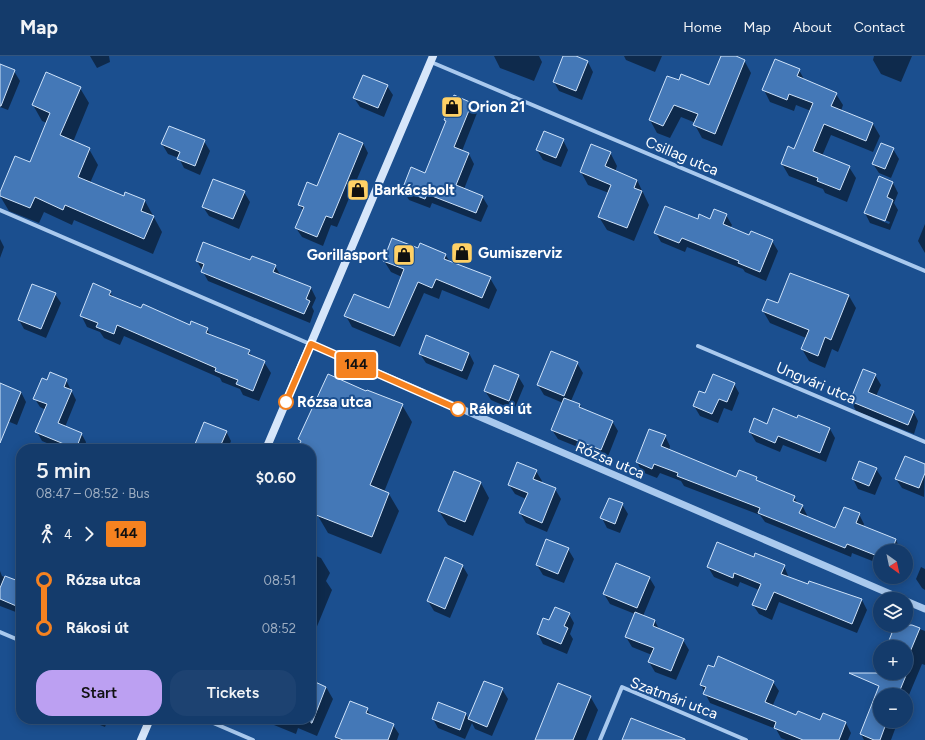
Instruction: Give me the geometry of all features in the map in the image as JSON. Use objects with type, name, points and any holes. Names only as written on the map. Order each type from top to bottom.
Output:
[{"type":"main road","points":[[268,444],[432,59]]},
{"type":"main road","points":[[142,740],[148,724]]},
{"type":"street","name":"Csillag utca","points":[[432,59],[925,271]]},
{"type":"street","name":"Rózsa utca","points":[[0,210],[886,592]]},
{"type":"street","name":"Ungvári utca","points":[[698,346],[925,442]]},
{"type":"street","points":[[913,604],[925,609]]},
{"type":"street","points":[[0,632],[16,639]]},
{"type":"street","name":"Szatmári utca","points":[[600,740],[622,687],[746,740]]},
{"type":"street","points":[[216,724],[253,740]]},
{"type":"building","points":[[563,56],[576,56],[588,61],[576,91],[553,82]]},
{"type":"building","points":[[721,56],[736,56],[745,60],[715,134],[693,125],[698,114],[674,105],[663,126],[649,120],[667,76],[679,80],[681,74],[709,85]]},
{"type":"building","points":[[775,59],[800,69],[797,76],[837,93],[831,106],[873,123],[866,141],[824,124],[813,151],[850,166],[840,190],[817,181],[818,178],[781,164],[788,146],[794,149],[813,103],[789,94],[787,100],[762,90]]},
{"type":"building","points":[[0,64],[15,70],[1,106],[0,106]]},
{"type":"building","points":[[46,72],[81,87],[60,135],[90,148],[78,177],[124,196],[125,192],[145,200],[141,211],[154,216],[144,239],[65,205],[63,210],[35,197],[30,208],[0,196],[0,192],[15,156],[30,162],[50,113],[32,105]]},
{"type":"building","points":[[363,75],[388,85],[378,108],[353,98]]},
{"type":"building","points":[[454,95],[472,103],[454,147],[469,153],[456,185],[483,196],[476,213],[427,194],[425,199],[402,190],[411,167],[425,173],[446,121],[444,120]]},
{"type":"building","points":[[169,126],[205,140],[195,166],[177,159],[180,152],[161,144]]},
{"type":"building","points":[[544,131],[564,139],[556,158],[536,150]]},
{"type":"building","points":[[339,133],[363,143],[332,218],[326,216],[317,237],[295,228],[304,207],[298,205],[307,182],[317,186]]},
{"type":"building","points":[[881,143],[894,148],[885,169],[872,164]]},
{"type":"building","points":[[591,144],[611,152],[605,166],[637,180],[634,188],[642,191],[627,228],[598,217],[611,185],[580,172]]},
{"type":"building","points":[[879,176],[893,182],[887,197],[893,200],[885,221],[864,213]]},
{"type":"building","points":[[213,179],[245,191],[233,219],[202,207]]},
{"type":"building","points":[[665,206],[698,219],[699,214],[710,219],[714,209],[727,214],[723,224],[749,235],[751,231],[773,240],[760,272],[738,263],[739,261],[682,238],[679,243],[654,233]]},
{"type":"building","points":[[392,238],[418,248],[420,243],[446,254],[444,259],[491,277],[482,298],[436,279],[432,288],[418,282],[394,336],[344,316],[354,294],[389,308],[404,269],[383,261]]},
{"type":"building","points":[[203,242],[250,260],[252,256],[276,265],[273,272],[311,287],[306,299],[310,301],[304,314],[201,272],[204,264],[196,261]]},
{"type":"building","points":[[790,273],[849,295],[831,340],[825,337],[818,356],[801,349],[809,330],[762,311],[767,299],[778,303]]},
{"type":"building","points":[[93,283],[111,291],[109,295],[141,308],[143,304],[190,325],[191,321],[208,328],[206,333],[250,350],[248,354],[265,361],[253,391],[236,384],[238,380],[215,371],[216,368],[117,325],[114,334],[96,327],[98,323],[80,316]]},
{"type":"building","points":[[32,284],[56,293],[41,329],[18,320]]},
{"type":"building","points":[[426,335],[469,353],[462,371],[419,354]]},
{"type":"building","points":[[551,351],[578,362],[564,396],[537,385]]},
{"type":"building","points":[[494,365],[519,375],[509,401],[484,391]]},
{"type":"building","points":[[863,369],[876,374],[868,392],[914,411],[908,425],[850,401]]},
{"type":"building","points":[[50,372],[67,379],[64,387],[72,390],[58,423],[82,433],[78,444],[64,444],[35,432],[47,404],[33,399],[42,378],[47,380]]},
{"type":"building","points":[[328,374],[366,391],[367,390],[403,404],[370,485],[389,493],[372,537],[316,515],[316,444],[300,444],[301,441],[298,439]]},
{"type":"building","points":[[713,374],[735,383],[727,402],[719,399],[712,414],[693,406],[699,391],[705,393]]},
{"type":"building","points":[[0,383],[21,392],[0,443]]},
{"type":"building","points":[[564,398],[580,404],[579,407],[613,421],[601,450],[551,430]]},
{"type":"building","points":[[773,408],[797,418],[798,415],[830,428],[820,453],[778,436],[775,443],[749,432],[754,418],[767,424]]},
{"type":"building","points":[[204,422],[227,431],[221,444],[195,444]]},
{"type":"building","points":[[649,429],[666,435],[661,446],[736,477],[739,470],[757,477],[756,480],[795,496],[793,501],[803,505],[799,513],[835,528],[844,507],[860,513],[856,523],[896,539],[894,544],[873,544],[873,554],[847,544],[845,548],[758,513],[760,508],[677,476],[678,473],[654,464],[652,469],[636,462]]},
{"type":"building","points":[[905,456],[925,464],[925,473],[919,488],[895,479]]},
{"type":"building","points":[[859,461],[877,468],[869,486],[852,479]]},
{"type":"building","points":[[517,462],[537,470],[533,479],[556,488],[542,523],[519,513],[528,493],[508,485]]},
{"type":"building","points":[[454,471],[481,482],[465,522],[438,511]]},
{"type":"building","points":[[609,498],[623,503],[615,524],[600,518]]},
{"type":"building","points":[[546,539],[569,548],[558,574],[536,565]]},
{"type":"building","points":[[717,542],[754,557],[755,553],[785,565],[781,574],[808,584],[809,581],[862,599],[852,624],[774,592],[766,610],[752,605],[761,584],[734,573],[733,578],[707,567]]},
{"type":"building","points":[[445,557],[463,565],[445,609],[427,601]]},
{"type":"building","points":[[616,563],[650,577],[637,608],[603,594]]},
{"type":"building","points":[[5,576],[16,580],[16,606],[0,599],[0,588]]},
{"type":"building","points":[[555,607],[570,613],[564,626],[568,628],[561,644],[537,634],[543,618],[549,620]]},
{"type":"building","points":[[635,612],[655,620],[653,626],[684,639],[671,671],[648,662],[654,648],[625,637]]},
{"type":"building","points":[[913,625],[920,628],[913,645],[913,640],[889,640],[892,632],[913,632]]},
{"type":"building","points":[[718,656],[774,681],[765,702],[796,715],[798,711],[820,720],[823,713],[846,722],[839,740],[803,740],[774,728],[776,722],[703,694],[706,687],[700,685],[708,665],[714,667]]},
{"type":"building","points":[[849,673],[873,673],[873,680],[904,680],[901,688],[878,688],[879,686]]},
{"type":"building","points":[[484,681],[503,688],[487,727],[468,719]]},
{"type":"building","points":[[316,682],[326,687],[316,713]]},
{"type":"building","points":[[558,683],[591,696],[573,740],[535,740]]},
{"type":"building","points":[[350,701],[368,708],[366,713],[394,724],[388,740],[343,740],[335,737]]},
{"type":"building","points":[[873,701],[873,728],[884,728],[880,740],[874,740],[860,734]]},
{"type":"building","points":[[438,702],[466,713],[460,730],[432,719]]},
{"type":"building","points":[[631,718],[685,739],[685,740],[622,740]]},
{"type":"bus line","name":"144","points":[[286,402],[311,344],[332,355],[458,409]]},
{"type":"place","name":"Orion 21","points":[[452,107]]},
{"type":"place","name":"Barkácsbolt","points":[[358,190]]},
{"type":"place","name":"Gumiszerviz","points":[[462,253]]},
{"type":"place","name":"Gorillasport","points":[[404,255]]},
{"type":"place","name":"Rózsa utca","points":[[286,402]]},
{"type":"place","name":"Rákosi út","points":[[458,409]]}]
